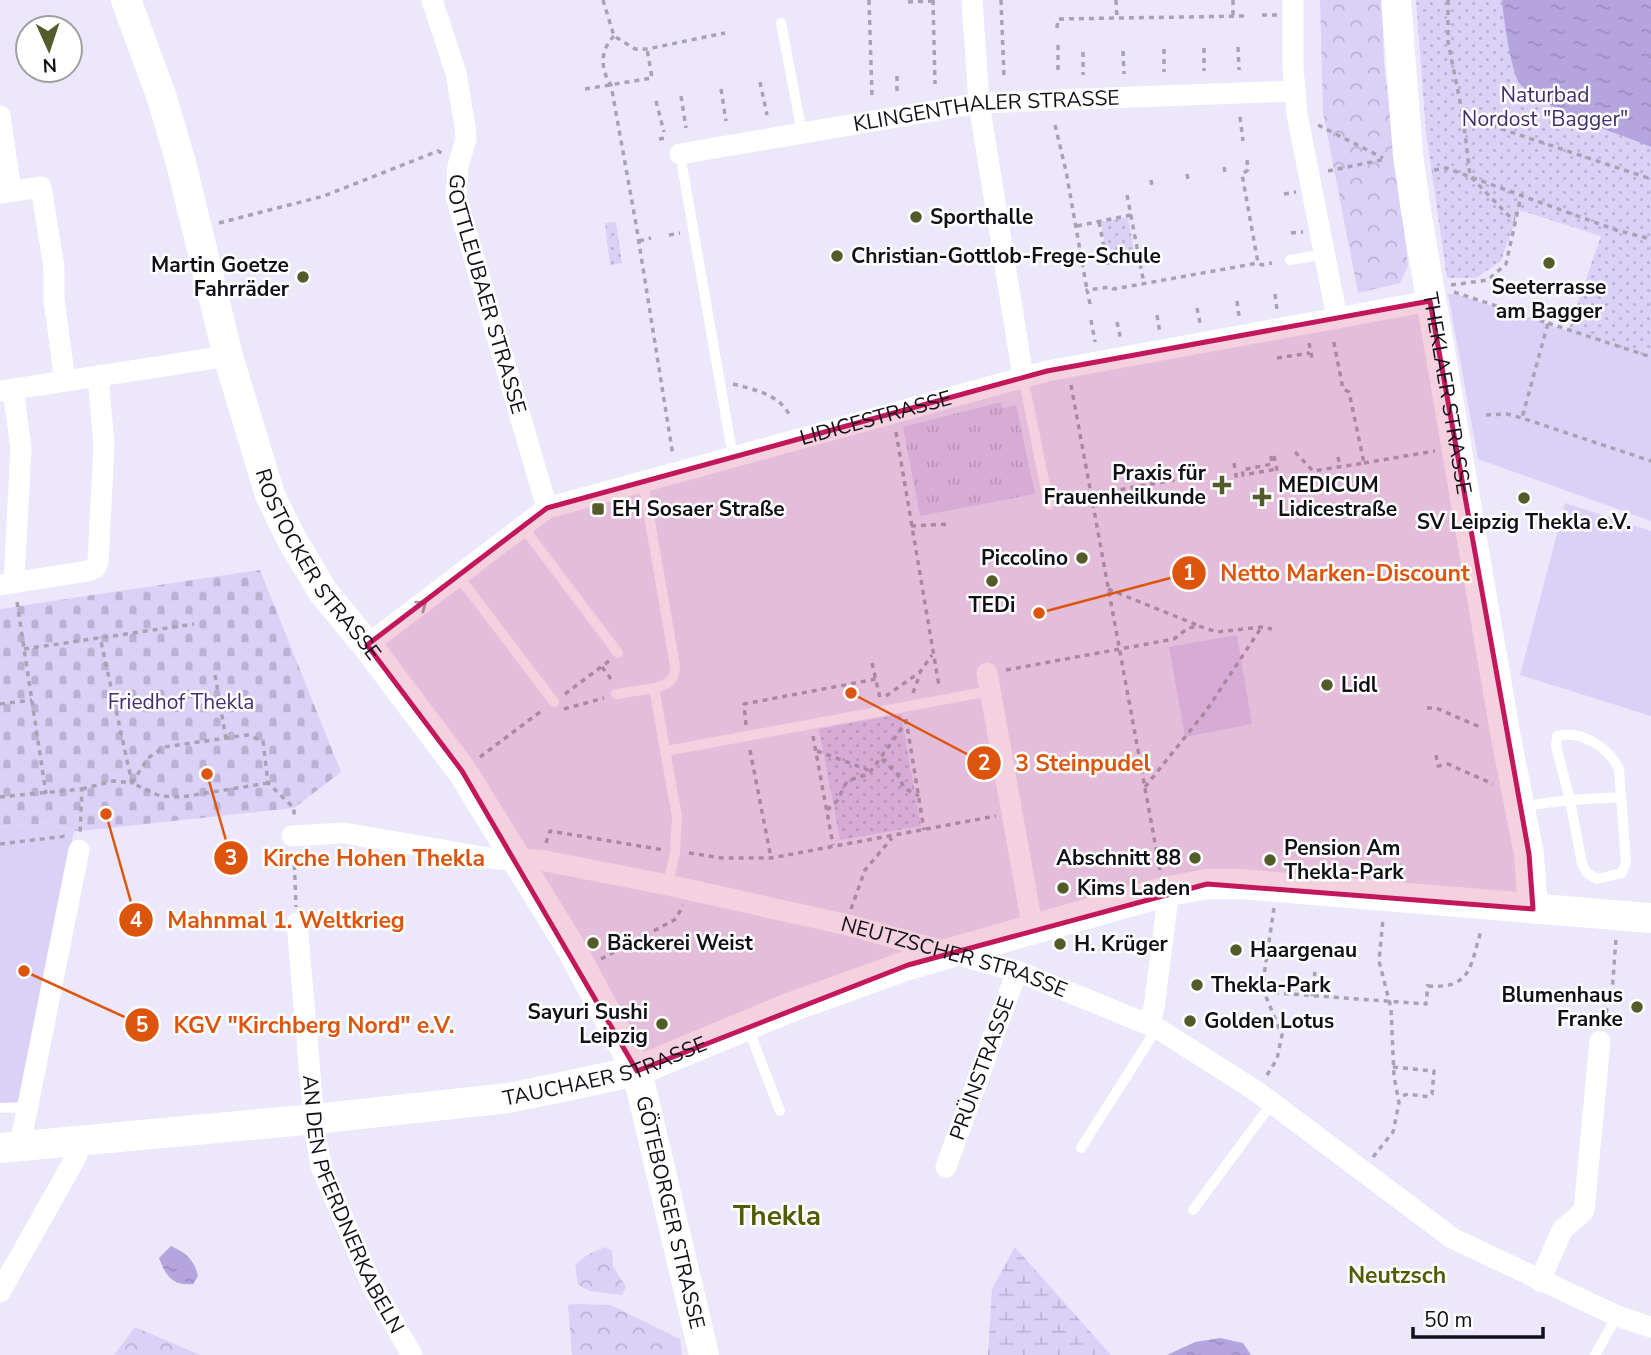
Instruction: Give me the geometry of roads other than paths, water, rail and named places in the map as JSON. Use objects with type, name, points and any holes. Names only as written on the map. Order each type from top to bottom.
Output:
[{"type":"main road","name":"ROSTOCKER STRASSE","points":[[126,0],[162,97],[228,356],[270,495],[291,538],[323,592],[367,645],[529,860],[582,969],[637,1070]]},
{"type":"main road","name":"THEKLAER STRASSE","points":[[1396,0],[1401,162],[1430,301],[1506,738],[1529,854],[1532,909]]},
{"type":"main road","name":"TAUCHAER STRASSE","points":[[10,1146],[316,1119],[508,1098],[637,1070],[860,981],[1164,892],[1207,884],[1276,887],[1651,918]]},
{"type":"main road","name":"GÖTEBORGER STRASSE","points":[[637,1070],[704,1355]]},
{"type":"street","name":"GOTTLEUBAER STRASSE","points":[[432,0],[456,73],[462,103],[466,139],[458,166],[456,195],[547,508]]},
{"type":"street","points":[[972,0],[979,103],[1023,377]]},
{"type":"street","points":[[1293,0],[1294,91],[1333,318]]},
{"type":"street","name":"KLINGENTHALER STRASSE","points":[[680,154],[979,103],[1294,91]]},
{"type":"street","points":[[0,116],[6,192],[41,187],[54,267],[54,300],[65,381]]},
{"type":"street","name":"LIDICESTRASSE","points":[[367,645],[547,508],[1023,377],[1430,301]]},
{"type":"street","points":[[98,376],[104,446],[98,562],[95,568],[89,571],[7,583],[21,448],[7,390],[65,381],[228,356]]},
{"type":"street","points":[[989,682],[1032,930]]},
{"type":"street","name":"NEUTZSCHER STRASSE","points":[[292,836],[344,833],[495,859],[529,860],[677,887],[848,925],[1017,971],[1153,1025],[1264,1097],[1452,1238],[1617,1317],[1651,1327]]},
{"type":"street","name":"TAUCHAER STRASSE","points":[[10,1146],[28,1107],[79,850]]},
{"type":"street","points":[[1153,1025],[1167,905],[1164,892]]},
{"type":"street","name":"AN DEN PFERDNERKABELN","points":[[297,923],[316,1133],[322,1169],[372,1284],[412,1355]]},
{"type":"street","name":"PRÜNSTRASSE","points":[[946,1167],[1017,971]]},
{"type":"street","points":[[1540,1280],[1562,1230],[1584,1211],[1600,1041]]},
{"type":"street","points":[[0,1292],[75,1159],[78,1151],[77,1140]]},
{"type":"lane","points":[[781,23],[802,133]]},
{"type":"lane","points":[[680,154],[733,457]]},
{"type":"lane","points":[[1290,260],[1324,254]]},
{"type":"lane","points":[[1023,377],[1049,505]]},
{"type":"lane","points":[[616,694],[654,688],[669,683],[675,676],[643,481]]},
{"type":"lane","points":[[523,527],[618,653]]},
{"type":"lane","points":[[459,577],[554,708]]},
{"type":"lane","points":[[666,751],[810,723],[882,705],[906,706],[942,699],[989,682]]},
{"type":"lane","points":[[654,688],[677,817],[677,887]]},
{"type":"lane","points":[[1566,733],[1583,736],[1613,756],[1619,769],[1626,862],[1622,873],[1597,879],[1587,873],[1582,864],[1570,800],[1556,746],[1557,736],[1566,733]]},
{"type":"lane","points":[[1518,800],[1620,797]]},
{"type":"lane","points":[[747,1025],[780,1111]]},
{"type":"lane","points":[[1082,1149],[1153,1025]]},
{"type":"lane","points":[[1193,1210],[1264,1097]]},
{"type":"lane","points":[[0,1108],[28,1107]]},
{"type":"lane","points":[[1595,1355],[1617,1317]]},
{"type":"water","points":[[1502,0],[1651,0],[1651,147],[1563,112],[1520,84],[1511,57]]},
{"type":"water","points":[[171,1246],[186,1254],[192,1261],[198,1276],[193,1284],[175,1281],[164,1270],[159,1258]]},
{"type":"water","points":[[1220,1338],[1243,1343],[1251,1355],[1167,1355],[1195,1342]]},
{"type":"place","name":"Sporthalle","points":[[916,217]]},
{"type":"place","name":"Christian-Gottlob-Frege-Schule","points":[[837,256]]},
{"type":"place","name":"Seeterrasse am Bagger","points":[[1549,263]]},
{"type":"place","name":"Martin Goetze Fahrräder","points":[[303,277]]},
{"type":"place","name":"Praxis für Frauenheilkunde","points":[[1222,485]]},
{"type":"place","name":"MEDICUM Lidicestraße","points":[[1262,497]]},
{"type":"place","name":"SV Leipzig Thekla e.V.","points":[[1524,498]]},
{"type":"place","name":"EH Sosaer Straße","points":[[598,509]]},
{"type":"place","name":"Piccolino","points":[[1082,558]]},
{"type":"place","name":"TEDi","points":[[992,581]]},
{"type":"place","name":"Netto Marken-Discount","points":[[1039,613]]},
{"type":"place","name":"Lidl","points":[[1327,685]]},
{"type":"place","name":"3 Steinpudel","points":[[851,693]]},
{"type":"place","name":"Kirche Hohen Thekla","points":[[207,774]]},
{"type":"place","name":"Mahnmal 1. Weltkrieg","points":[[106,814]]},
{"type":"place","name":"Abschnitt 88","points":[[1195,858]]},
{"type":"place","name":"Pension Am Thekla-Park","points":[[1270,860]]},
{"type":"place","name":"Kims Laden","points":[[1063,888]]},
{"type":"place","name":"Bäckerei Weist","points":[[593,943]]},
{"type":"place","name":"H. Krüger","points":[[1060,944]]},
{"type":"place","name":"Haargenau","points":[[1236,950]]},
{"type":"place","name":"KGV \"Kirchberg Nord\" e.V.","points":[[24,971]]},
{"type":"place","name":"Thekla-Park","points":[[1197,985]]},
{"type":"place","name":"Blumenhaus Franke","points":[[1637,1007]]},
{"type":"place","name":"Golden Lotus","points":[[1190,1021]]},
{"type":"place","name":"Sayuri Sushi Leipzig","points":[[662,1024]]},
{"type":"district","name":"Thekla","points":[[777,1216]]},
{"type":"district","name":"Neutzsch","points":[[1397,1275]]},
{"type":"park label","name":"Naturbad Nordost \"Bagger\"","points":[[1545,107]]},
{"type":"park label","name":"Friedhof Thekla","points":[[181,702]]}]
